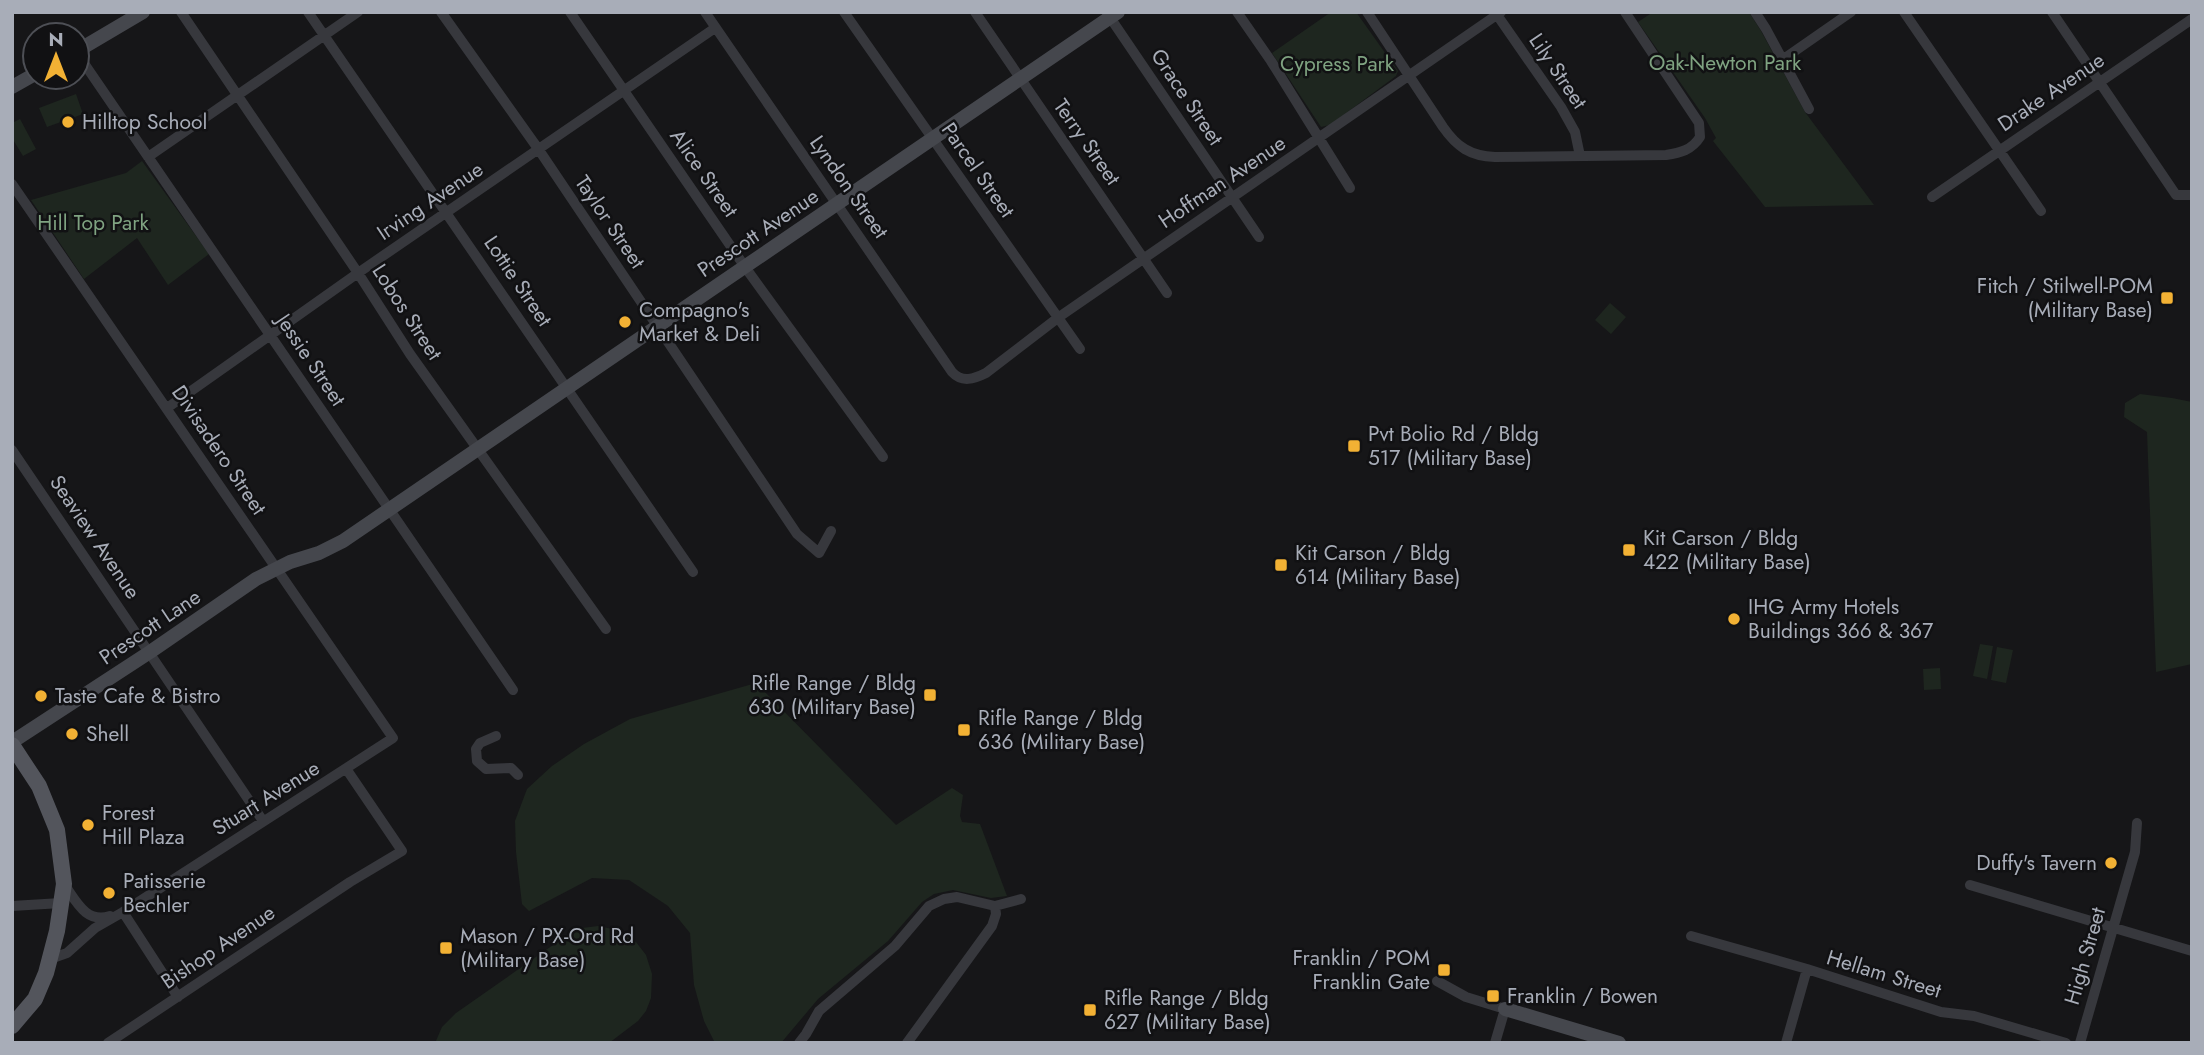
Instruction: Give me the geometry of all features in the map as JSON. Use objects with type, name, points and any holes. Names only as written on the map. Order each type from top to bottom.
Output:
[{"type":"main road","points":[[12,744],[38,786],[57,830],[64,884],[46,973],[35,999],[12,1026]]},
{"type":"street","points":[[91,44],[143,12]]},
{"type":"street","name":"Lobos Street","points":[[181,12],[410,354],[606,629]]},
{"type":"street","name":"Lottie Street","points":[[308,12],[693,572]]},
{"type":"street","points":[[148,157],[358,12]]},
{"type":"street","name":"Taylor Street","points":[[441,12],[539,150],[797,534],[819,554],[831,531]]},
{"type":"street","name":"Alice Street","points":[[570,12],[745,267],[883,457]]},
{"type":"street","name":"Lyndon Street","points":[[705,12],[953,372],[963,380]]},
{"type":"street","name":"Parcel Street","points":[[844,12],[1080,349]]},
{"type":"street","name":"Terry Street","points":[[975,12],[1167,293]]},
{"type":"street","points":[[1237,12],[1272,61],[1350,188]]},
{"type":"street","points":[[1367,12],[1443,127],[1460,148],[1475,155],[1495,157],[1681,153],[1697,142],[1701,131],[1699,123],[1625,12]]},
{"type":"street","points":[[1755,12],[1809,109]]},
{"type":"street","points":[[1782,60],[1851,12]]},
{"type":"street","points":[[1904,12],[2041,211]]},
{"type":"street","points":[[2052,12],[2176,195],[2192,195]]},
{"type":"street","name":"Hoffman Avenue","points":[[963,380],[986,373],[1059,317],[1498,13]]},
{"type":"street","name":"Lily Street","points":[[1498,13],[1561,107],[1575,132],[1580,156]]},
{"type":"street","name":"Prescott Avenue","points":[[276,568],[331,548],[390,510],[1112,14]]},
{"type":"street","name":"Grace Street","points":[[1112,14],[1259,237]]},
{"type":"street","name":"Drake Avenue","points":[[1932,197],[2192,19]]},
{"type":"street","name":"Irving Avenue","points":[[167,408],[270,334],[715,28]]},
{"type":"street","name":"Jessie Street","points":[[91,73],[513,690]]},
{"type":"street","name":"Divisadero Street","points":[[12,184],[393,738]]},
{"type":"street","name":"Seaview Avenue","points":[[12,450],[263,821]]},
{"type":"street","name":"Prescott Lane","points":[[12,744],[276,568]]},
{"type":"street","points":[[496,736],[480,743],[476,749],[477,761],[486,769],[512,768],[518,775]]},
{"type":"street","name":"Stuart Avenue","points":[[50,959],[67,953],[95,928],[347,770],[393,738]]},
{"type":"street","name":"Bishop Avenue","points":[[108,1043],[402,851],[347,770]]},
{"type":"street","name":"High Street","points":[[2080,1043],[2135,852],[2137,823]]},
{"type":"street","name":"Stuart Avenue","points":[[64,884],[90,917],[105,918],[123,912]]},
{"type":"street","points":[[1970,886],[2192,951]]},
{"type":"street","points":[[799,1043],[819,1011],[895,946],[929,906],[957,897],[995,906],[1021,899]]},
{"type":"street","points":[[12,906],[61,903]]},
{"type":"street","points":[[906,1043],[992,926],[996,914],[995,906]]},
{"type":"street","points":[[123,912],[178,997]]},
{"type":"street","name":"Hellam Street","points":[[1691,936],[1941,1012],[1974,1016],[2066,1043]]},
{"type":"street","points":[[1786,1043],[1807,970]]},
{"type":"street","points":[[1437,981],[1466,998],[1619,1043]]},
{"type":"street","points":[[1495,1043],[1505,1009]]},
{"type":"green space","name":"Cypress Park","points":[[1331,12],[1356,12],[1398,71],[1396,76],[1330,125],[1321,127],[1272,53]]},
{"type":"green space","name":"Oak-Newton Park","points":[[1653,12],[1749,12],[1805,112],[1874,205],[1765,207],[1713,141],[1716,138],[1705,118],[1638,22]]},
{"type":"green space","points":[[76,94],[83,114],[47,127],[39,108]]},
{"type":"green space","points":[[20,119],[36,149],[23,156],[12,138],[12,123]]},
{"type":"green space","name":"Hill Top Park","points":[[142,161],[209,254],[168,285],[137,238],[84,279],[31,200],[126,173]]},
{"type":"green space","points":[[1610,303],[1626,317],[1611,334],[1595,320]]},
{"type":"green space","points":[[2140,394],[2192,402],[2192,664],[2156,672],[2147,432],[2124,417],[2125,403]]},
{"type":"green space","points":[[1980,644],[1993,646],[1987,679],[1973,676]]},
{"type":"green space","points":[[1997,647],[2013,650],[2006,683],[1991,680]]},
{"type":"green space","points":[[1940,668],[1941,689],[1924,690],[1923,669]]},
{"type":"green space","points":[[756,683],[896,825],[952,788],[963,795],[960,816],[962,822],[980,824],[1007,896],[991,898],[953,890],[934,894],[922,902],[888,941],[818,999],[781,1043],[715,1043],[704,1021],[694,985],[690,933],[668,906],[629,880],[592,878],[529,911],[522,904],[515,821],[527,789],[552,766],[584,744],[630,719]]},
{"type":"green space","points":[[598,926],[617,930],[636,942],[646,955],[652,974],[651,998],[646,1011],[638,1021],[609,1043],[435,1043],[442,1027],[456,1013],[563,938],[582,928]]},
{"type":"place","name":"Hilltop School","points":[[68,122]]},
{"type":"place","name":"Fitch / Stilwell-POM (Military Base)","points":[[2167,298]]},
{"type":"place","name":"Compagno's Market & Deli","points":[[625,322]]},
{"type":"place","name":"Pvt Bolio Rd / Bldg 517 (Military Base)","points":[[1354,446]]},
{"type":"place","name":"Kit Carson / Bldg 422 (Military Base)","points":[[1629,550]]},
{"type":"place","name":"Kit Carson / Bldg 614 (Military Base)","points":[[1281,565]]},
{"type":"place","name":"IHG Army Hotels Buildings 366 & 367","points":[[1734,619]]},
{"type":"place","name":"Rifle Range / Bldg 630 (Military Base)","points":[[930,695]]},
{"type":"place","name":"Taste Cafe & Bistro","points":[[41,696]]},
{"type":"place","name":"Rifle Range / Bldg 636 (Military Base)","points":[[964,730]]},
{"type":"place","name":"Shell","points":[[72,734]]},
{"type":"place","name":"Forest Hill Plaza","points":[[88,825]]},
{"type":"place","name":"Duffy's Tavern","points":[[2111,863]]},
{"type":"place","name":"Patisserie Bechler","points":[[109,893]]},
{"type":"place","name":"Mason / PX-Ord Rd (Military Base)","points":[[446,948]]},
{"type":"place","name":"Franklin / POM Franklin Gate","points":[[1444,970]]},
{"type":"place","name":"Franklin / Bowen","points":[[1493,996]]},
{"type":"place","name":"Rifle Range / Bldg 627 (Military Base)","points":[[1090,1010]]}]
